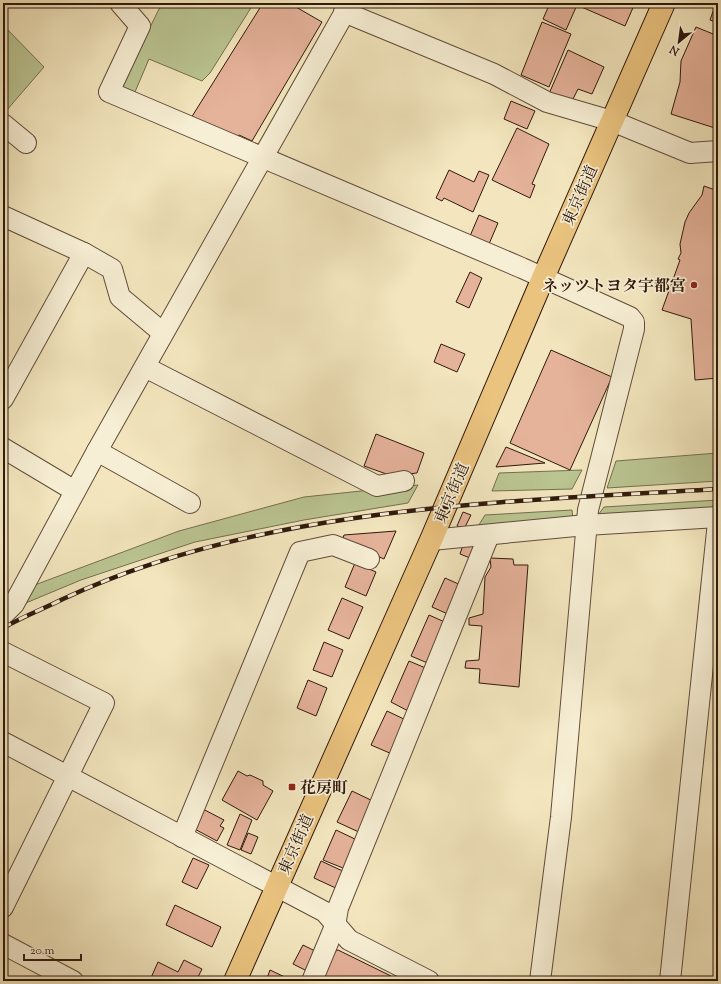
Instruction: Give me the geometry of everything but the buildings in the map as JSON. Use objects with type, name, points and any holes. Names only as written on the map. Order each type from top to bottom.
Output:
[{"type":"highway","name":"東京街道","points":[[234,981],[431,540],[543,278],[664,3]]},
{"type":"street","points":[[120,3],[140,26],[109,92],[543,278],[630,317],[634,322],[634,330],[588,510],[561,817],[540,981]]},
{"type":"street","points":[[3,616],[14,604],[144,366],[347,8],[494,74],[547,102],[612,121],[690,154],[718,151]]},
{"type":"street","points":[[3,124],[26,143]]},
{"type":"street","points":[[3,216],[84,253],[112,269],[120,297],[163,333]]},
{"type":"street","points":[[3,399],[84,253]]},
{"type":"street","points":[[144,366],[377,486],[404,481]]},
{"type":"street","points":[[3,448],[75,491]]},
{"type":"street","points":[[97,451],[190,503]]},
{"type":"street","points":[[431,540],[586,525],[718,517]]},
{"type":"street","points":[[670,981],[718,522]]},
{"type":"street","points":[[312,981],[335,926],[338,908],[489,535]]},
{"type":"street","points":[[182,837],[300,552],[333,545],[369,560]]},
{"type":"street","points":[[3,652],[104,703],[3,907]]},
{"type":"street","points":[[3,742],[275,888],[325,912],[335,926],[349,940],[429,981]]},
{"type":"street","points":[[3,944],[73,981]]},
{"type":"green space","points":[[166,3],[254,3],[210,73],[202,81],[149,59],[135,92],[121,86],[159,9]]},
{"type":"green space","points":[[3,25],[44,67],[6,111],[3,109]]},
{"type":"green space","points":[[718,453],[718,481],[607,488],[616,461]]},
{"type":"green space","points":[[582,470],[572,489],[492,491],[499,473]]},
{"type":"green space","points":[[418,485],[408,503],[304,520],[195,542],[81,580],[21,605],[32,586],[179,531],[304,497]]},
{"type":"green space","points":[[718,500],[718,513],[595,519],[604,507]]},
{"type":"green space","points":[[572,510],[573,519],[477,528],[485,515]]},
{"type":"railway","points":[[3,628],[63,599],[139,568],[219,544],[301,527],[384,514],[468,505],[718,489]]},
{"type":"place","name":"ネッツトヨタ宇都宮","points":[[694,285]]},
{"type":"place","name":"花房町","points":[[292,787]]}]
